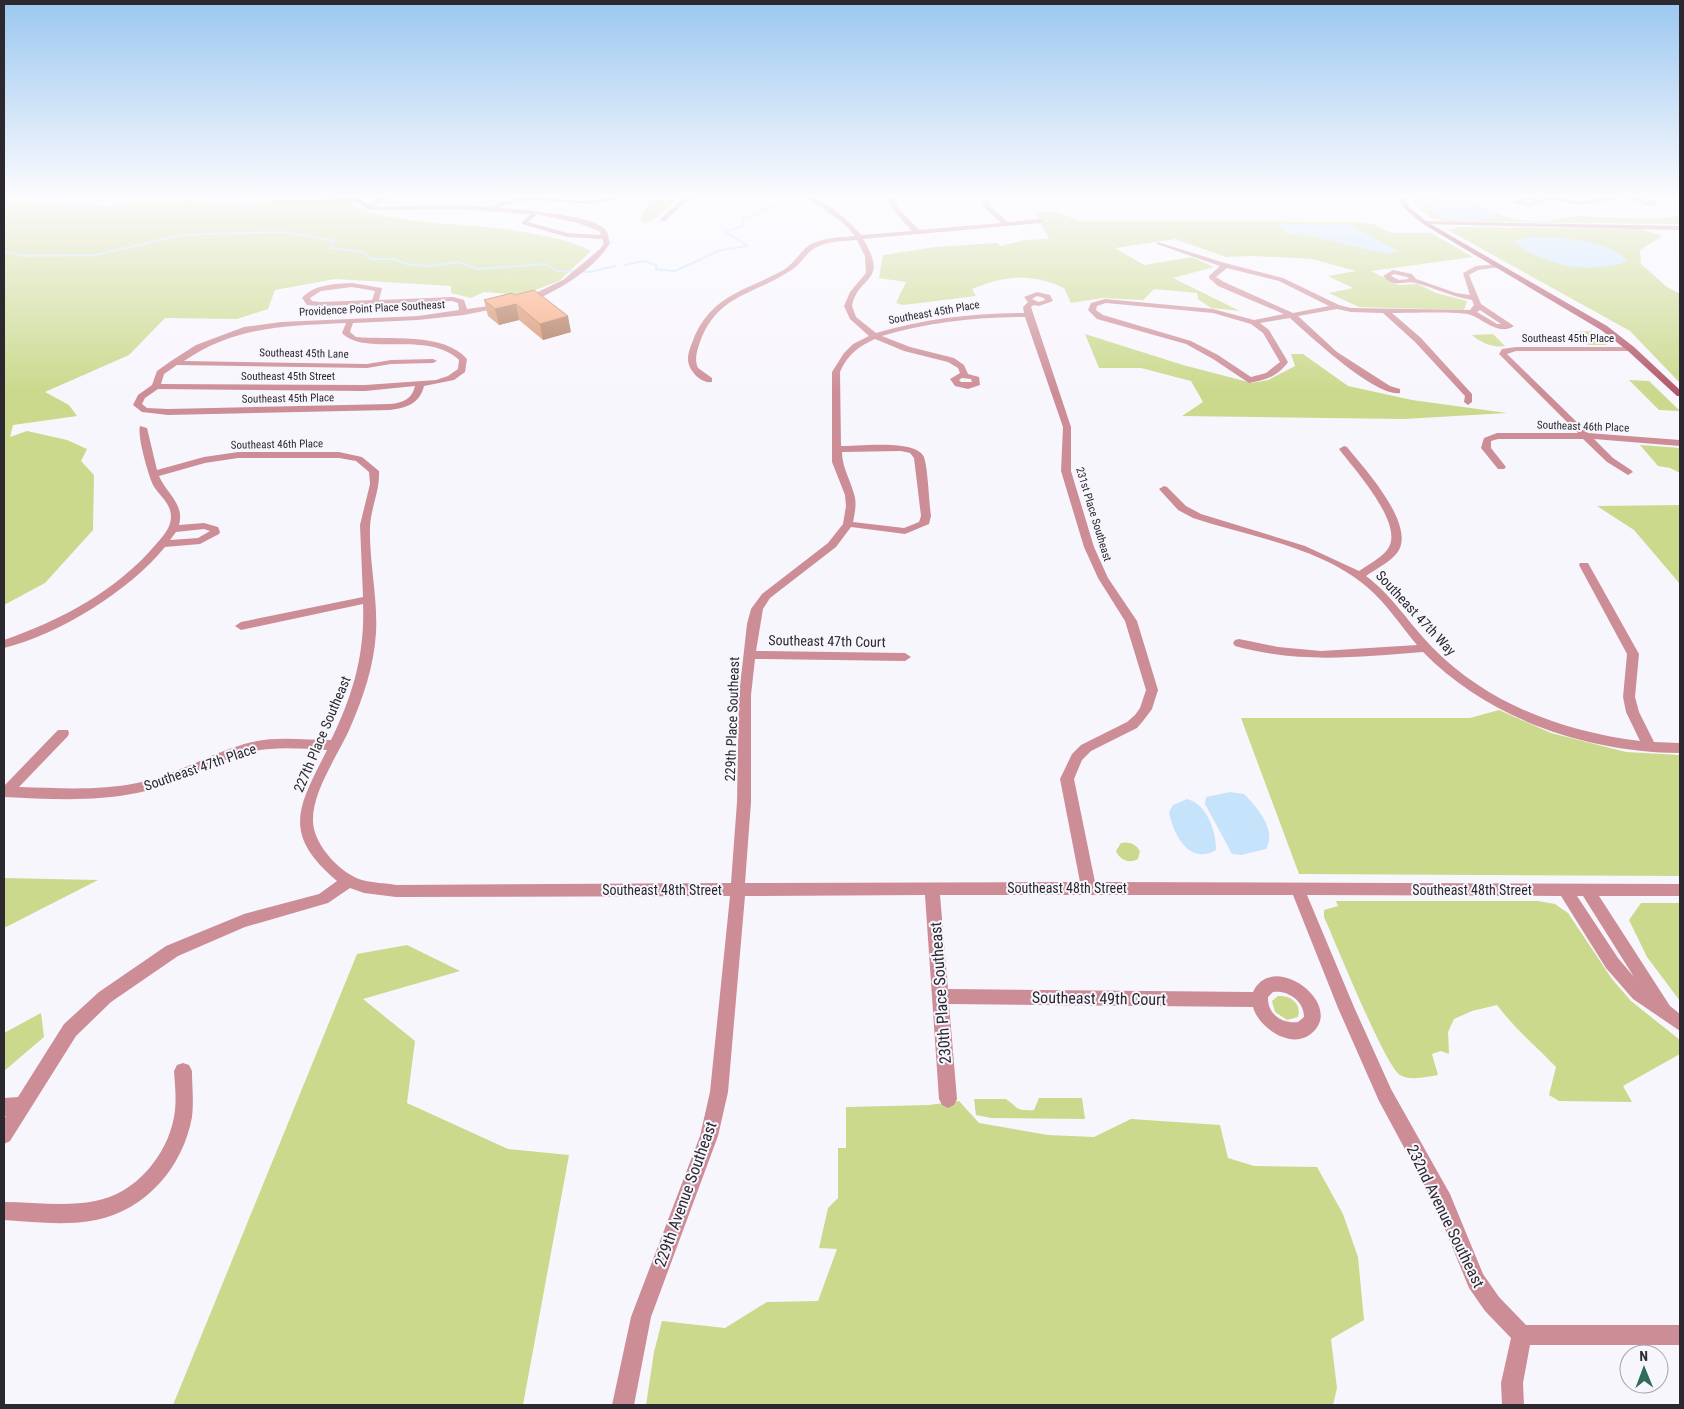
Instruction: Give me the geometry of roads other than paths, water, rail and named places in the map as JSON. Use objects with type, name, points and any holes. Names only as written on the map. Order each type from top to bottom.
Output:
[{"type":"main road","points":[[1490,262],[1604,328],[1631,349],[1680,394]]},
{"type":"street","name":"Providence Point Place Southeast","points":[[145,410],[139,408],[137,405],[138,401],[156,386],[157,376],[174,363],[212,340],[247,329],[281,324],[418,318],[529,300],[566,282],[589,262]]},
{"type":"street","points":[[709,380],[698,375],[694,370],[692,357],[699,330],[712,312],[734,295],[788,269],[796,262]]},
{"type":"street","points":[[869,262],[870,270],[866,280],[851,295],[848,307],[852,319],[875,336],[907,349],[950,360],[961,367],[965,375]]},
{"type":"street","points":[[1215,262],[1281,279],[1337,307],[1350,310],[1385,311],[1471,312],[1476,310],[1480,294],[1475,280],[1475,273],[1501,268]]},
{"type":"street","points":[[1222,264],[1224,268],[1211,277],[1221,284],[1292,316],[1334,354],[1387,388],[1397,391]]},
{"type":"street","points":[[1413,280],[1477,302],[1510,326],[1496,326],[1471,312]]},
{"type":"street","points":[[375,302],[379,290],[372,287],[323,288],[309,293],[306,301],[314,304],[375,302],[453,299],[461,302],[464,312]]},
{"type":"street","points":[[1254,322],[1266,332],[1284,362],[1277,372],[1266,378],[1250,380],[1224,362],[1179,339],[1106,319],[1092,310],[1094,305],[1105,301],[1123,302],[1214,311],[1254,322],[1337,307]]},
{"type":"street","points":[[1028,315],[1027,307],[1032,302]]},
{"type":"street","points":[[1385,311],[1418,340],[1450,378],[1469,396],[1468,402]]},
{"type":"street","name":"Southeast 45th Place","points":[[836,450],[836,372],[840,362],[850,350],[875,336],[900,328],[973,315],[1028,315]]},
{"type":"street","name":"231st Place Southeast","points":[[1028,315],[1067,427],[1066,471],[1089,547],[1102,578],[1131,621],[1150,679],[1150,700],[1145,711],[1132,725],[1086,748],[1077,757],[1067,779],[1089,888]]},
{"type":"street","name":"Southeast 45th Street","points":[[156,386],[369,381],[420,384],[445,380],[456,376],[462,370],[463,359],[457,352],[441,346],[354,339],[346,332],[350,322]]},
{"type":"street","name":"Southeast 45th Place","points":[[1587,436],[1504,358],[1505,351],[1631,349]]},
{"type":"street","name":"Southeast 45th Lane","points":[[174,363],[368,366],[391,362],[433,361]]},
{"type":"street","points":[[368,366],[371,369],[369,381]]},
{"type":"street","name":"Southeast 45th Place","points":[[145,410],[168,412],[397,407],[415,398],[420,384]]},
{"type":"street","points":[[4,644],[44,628],[107,594],[133,574],[163,544],[175,523],[174,508],[156,483],[143,428]]},
{"type":"street","name":"Southeast 46th Place","points":[[1501,467],[1489,452],[1486,442],[1491,438],[1503,436],[1587,436],[1680,443]]},
{"type":"street","points":[[1587,436],[1610,460],[1628,472]]},
{"type":"street","points":[[900,448],[913,451],[919,461],[926,516],[924,524],[905,531],[848,524],[851,506],[850,495],[839,470],[836,450],[900,448]]},
{"type":"street","points":[[1344,450],[1383,502],[1395,524],[1397,534],[1396,546],[1393,552],[1359,576]]},
{"type":"street","name":"Southeast 46th Place","points":[[154,474],[204,460],[238,455],[339,455],[359,459],[370,466]]},
{"type":"street","name":"227th Place Southeast","points":[[348,881],[317,852],[309,834],[306,820],[310,803],[354,704],[364,673],[370,631],[365,525],[375,477],[370,466]]},
{"type":"street","name":"Southeast 47th Way","points":[[1164,489],[1182,508],[1197,516],[1300,547],[1359,576],[1386,600],[1426,648],[1453,673],[1504,706],[1537,720],[1602,741],[1650,748],[1680,748]]},
{"type":"street","name":"229th Place Southeast","points":[[737,890],[744,802],[745,695],[748,656],[755,616],[766,596],[832,546],[848,524]]},
{"type":"street","points":[[163,544],[200,540],[215,532],[214,529],[204,526],[172,529]]},
{"type":"street","points":[[1584,565],[1633,654],[1634,663],[1629,687],[1629,702],[1650,748]]},
{"type":"street","points":[[241,626],[368,599]]},
{"type":"street","points":[[1239,644],[1278,651],[1321,655],[1426,648]]},
{"type":"street","name":"Southeast 47th Court","points":[[748,656],[905,657]]},
{"type":"street","points":[[5,792],[63,733]]},
{"type":"street","name":"Southeast 47th Place","points":[[5,792],[95,792],[136,788],[181,775],[213,760],[254,747],[270,744],[336,746]]},
{"type":"street","points":[[4,1135],[12,1106],[70,1030],[105,997],[172,951],[212,933],[323,899],[348,881]]},
{"type":"street","name":"Southeast 48th Street","points":[[348,881],[364,887],[381,890],[932,888],[1680,890]]},
{"type":"street","name":"230th Place Southeast","points":[[932,888],[948,1099]]},
{"type":"street","name":"229th Avenue Southeast","points":[[623,1405],[641,1317],[709,1136],[719,1092],[726,1040],[737,890]]},
{"type":"street","name":"232nd Avenue Southeast","points":[[1298,890],[1346,1008],[1396,1116],[1442,1201],[1476,1281],[1492,1304],[1522,1335]]},
{"type":"street","points":[[1566,890],[1612,963],[1639,994],[1680,1023]]},
{"type":"street","points":[[1587,890],[1666,1012]]},
{"type":"street","name":"Southeast 49th Court","points":[[940,996],[1259,1000]]},
{"type":"street","points":[[4,1211],[93,1211],[107,1208],[135,1194],[149,1182],[161,1167],[177,1138],[183,1119],[183,1071]]},
{"type":"street","points":[[1513,1405],[1512,1383],[1522,1335],[1680,1335]]},
{"type":"water","points":[[1553,262],[1627,262],[1611,266],[1581,267]]},
{"type":"water","points":[[1230,792],[1244,794],[1260,812],[1269,834],[1269,842],[1266,849],[1241,855],[1232,854],[1205,804],[1206,797]]},
{"type":"water","points":[[1187,799],[1200,806],[1209,819],[1216,843],[1216,850],[1206,854],[1198,854],[1190,851],[1179,838],[1169,812],[1173,805]]},
{"type":"waterway","points":[[401,262],[406,264],[431,266],[458,262],[478,269],[545,264],[557,271],[590,272],[615,266]]},
{"type":"waterway","points":[[625,265],[640,262]]},
{"type":"waterway","points":[[646,262],[656,265],[656,269],[675,271],[695,262]]}]
